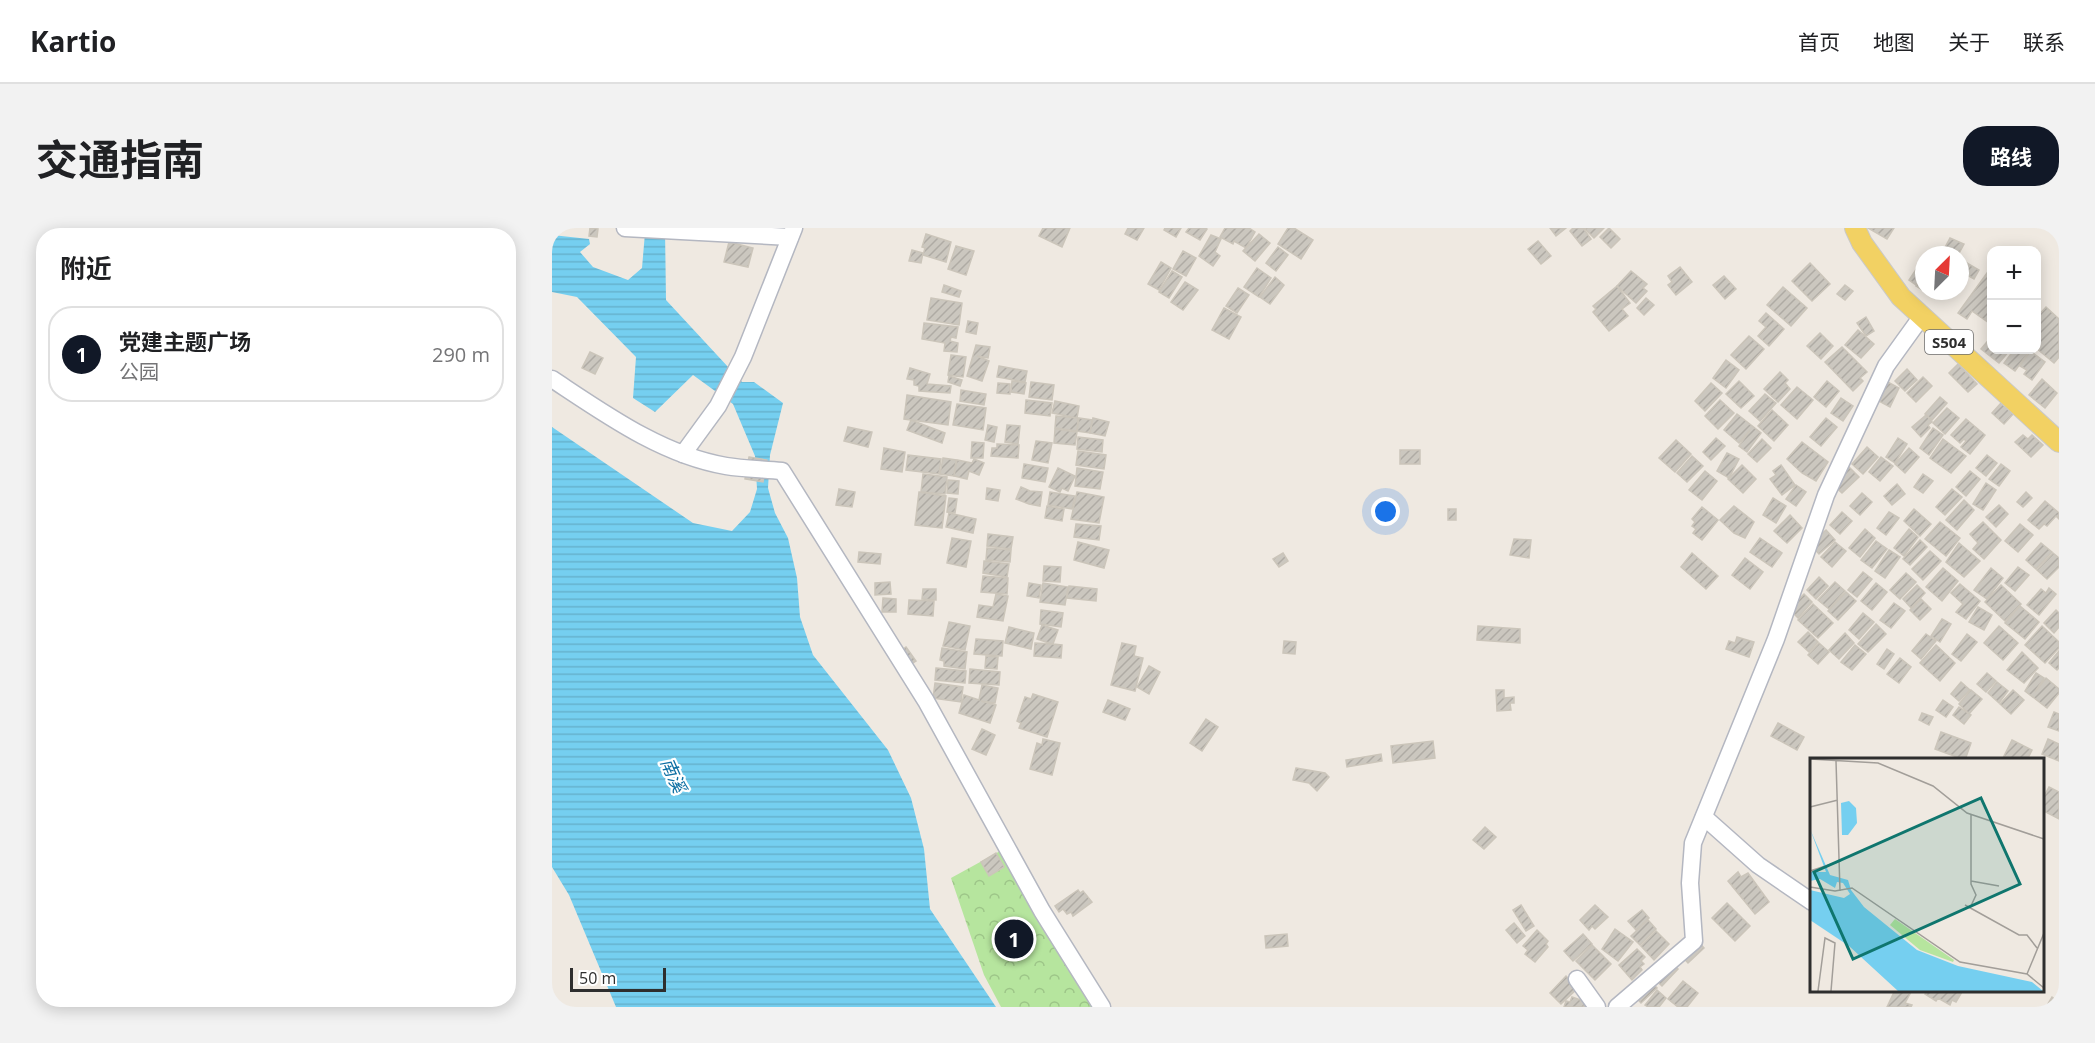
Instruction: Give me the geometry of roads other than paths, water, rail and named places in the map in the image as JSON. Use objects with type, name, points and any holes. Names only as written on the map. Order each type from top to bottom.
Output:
[{"type":"main road","name":"S504","points":[[1855,228],[1862,243],[1901,297],[2059,442]]},
{"type":"street","points":[[625,228],[792,232],[743,357],[718,406],[683,454]]},
{"type":"street","points":[[1617,1007],[1694,941],[1690,883],[1693,843],[1776,639],[1826,495],[1886,366],[1922,316]]},
{"type":"street","points":[[552,379],[650,439],[683,454],[725,466],[782,471],[926,701],[1042,910],[1102,1007]]},
{"type":"street","points":[[1704,817],[1758,865],[1810,901]]},
{"type":"street","points":[[1577,979],[1597,1007]]},
{"type":"water","name":"南溪","points":[[665,228],[666,300],[742,382],[754,382],[783,403],[770,455],[768,488],[775,513],[788,538],[797,578],[800,617],[813,655],[888,750],[911,798],[924,849],[930,909],[996,1007],[616,1007],[569,895],[552,867],[552,427],[693,523],[732,531],[750,512],[757,489],[755,456],[733,404],[693,375],[655,412],[633,398],[636,357],[577,297],[552,292],[552,235],[589,239],[590,244],[580,252],[593,267],[628,280],[642,268],[645,233]]},
{"type":"place","name":"党建主题广场","points":[[1014,939]]}]
